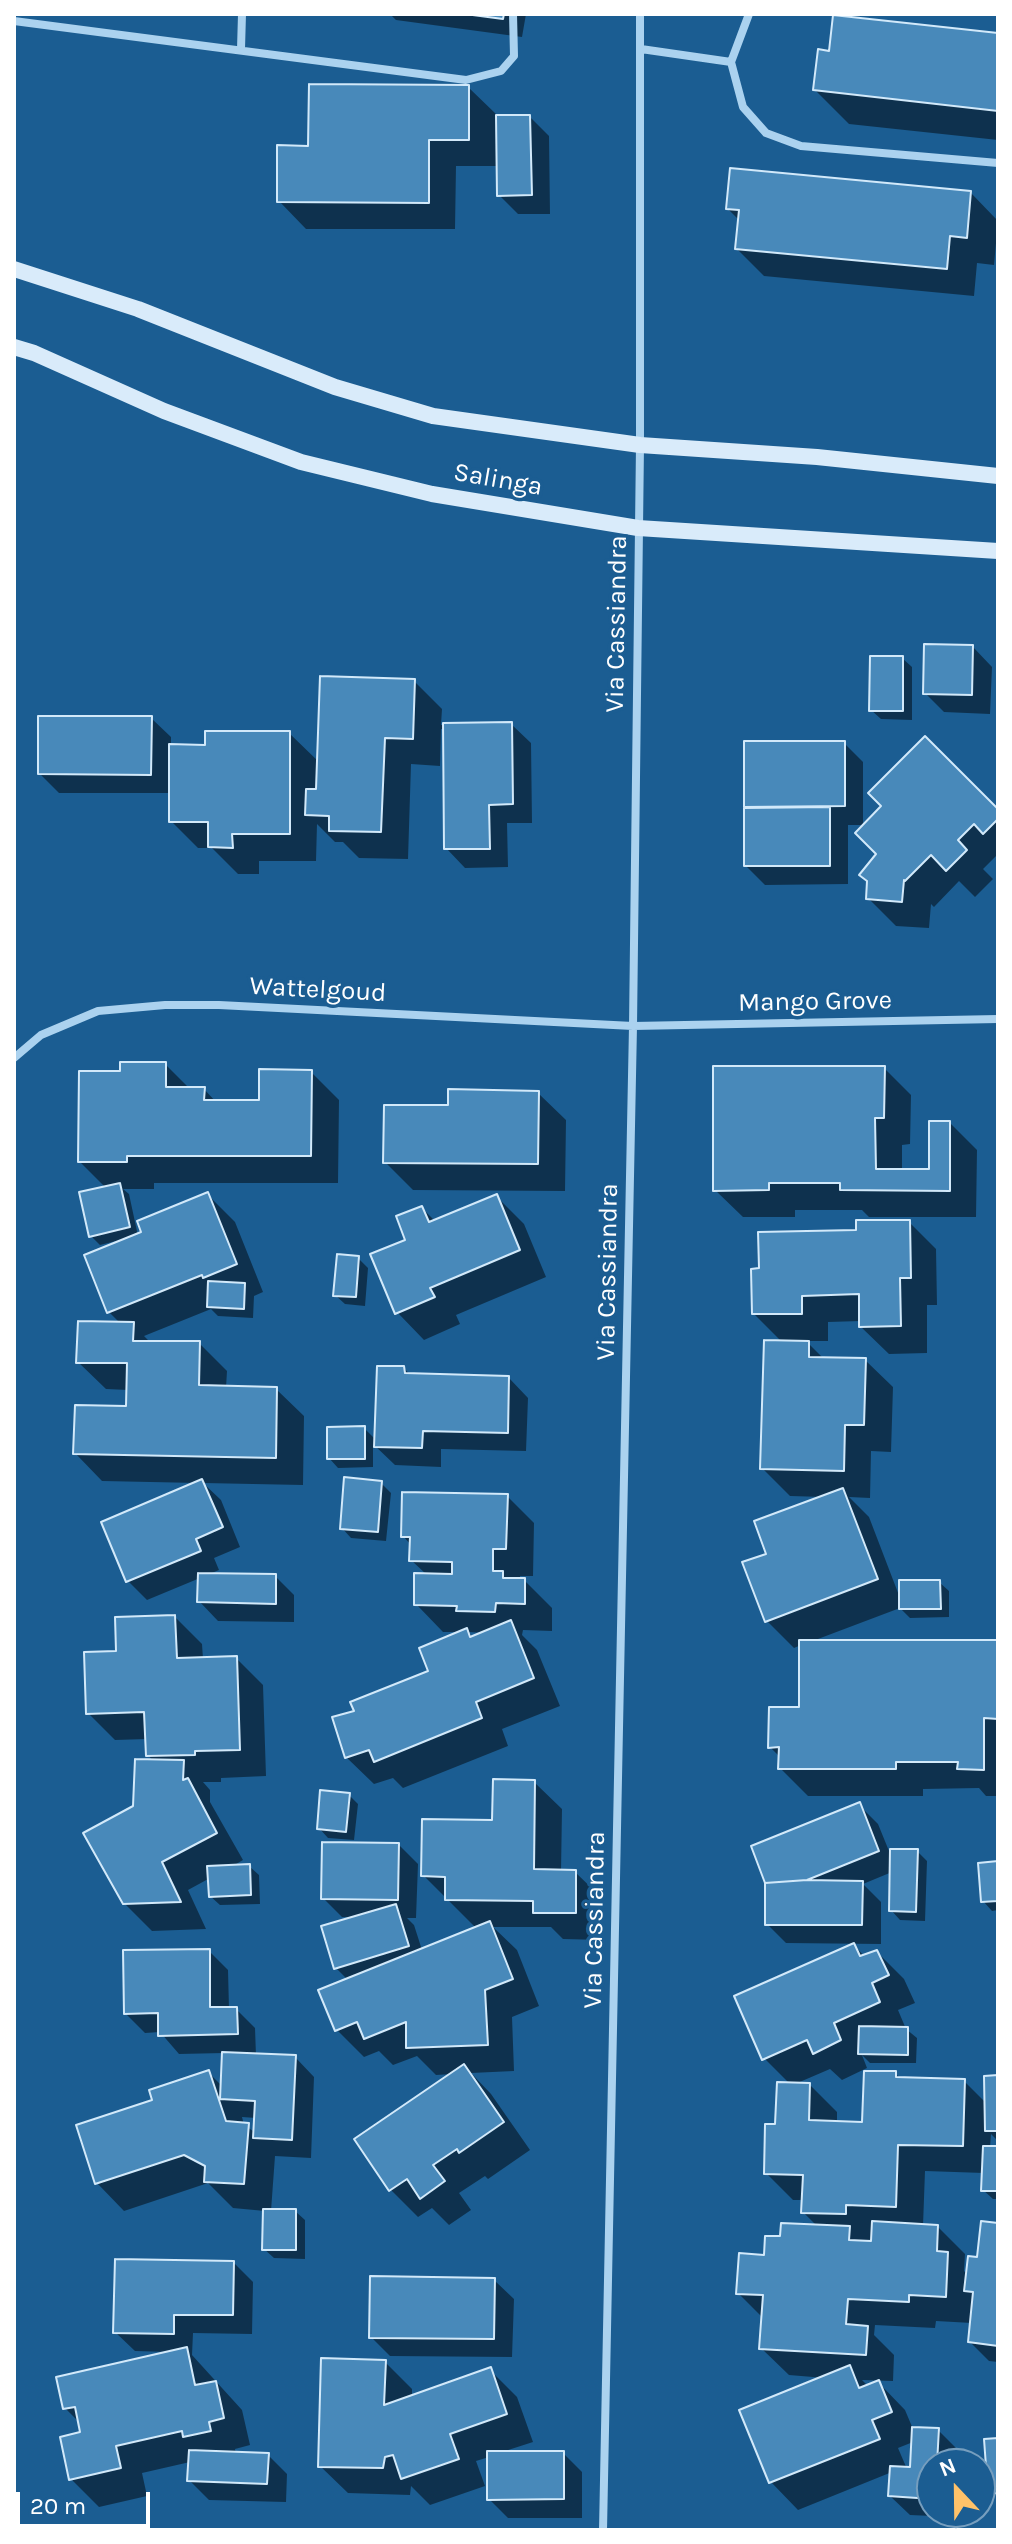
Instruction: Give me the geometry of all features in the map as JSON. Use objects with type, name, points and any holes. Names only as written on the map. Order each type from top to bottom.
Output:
[{"type":"street","points":[[241,49],[242,14]]},
{"type":"street","points":[[14,21],[466,80],[501,71],[514,56],[513,14]]},
{"type":"street","name":"Via Cassiandra","points":[[603,2530],[633,1026],[640,445],[640,14]]},
{"type":"street","points":[[749,14],[731,62],[743,107],[766,133],[801,146],[998,163]]},
{"type":"street","points":[[641,49],[731,62]]},
{"type":"street","name":"Salinga","points":[[14,269],[138,309],[335,387],[433,416],[640,445],[817,457],[998,476]]},
{"type":"street","name":"Salinga","points":[[14,347],[164,411],[301,462],[432,494],[638,528],[998,551]]},
{"type":"street","name":"Wattelgoud","points":[[14,1058],[41,1035],[98,1011],[165,1005],[219,1005],[633,1026]]},
{"type":"street","name":"Mango Grove","points":[[633,1026],[998,1019]]},
{"type":"building","points":[[465,14],[504,14],[503,19]]},
{"type":"building","points":[[833,15],[998,33],[998,111],[813,90],[818,49],[829,51]]},
{"type":"building","points":[[309,84],[469,85],[469,140],[429,140],[429,203],[277,202],[277,145],[308,146]]},
{"type":"building","points":[[496,115],[530,115],[532,195],[497,196]]},
{"type":"building","points":[[730,168],[971,191],[967,238],[950,236],[947,269],[735,249],[739,210],[726,209]]},
{"type":"building","points":[[924,644],[973,645],[972,695],[923,694]]},
{"type":"building","points":[[870,656],[903,656],[903,711],[869,711]]},
{"type":"building","points":[[320,676],[415,679],[413,739],[385,738],[381,832],[329,831],[329,816],[305,815],[306,789],[316,789]]},
{"type":"building","points":[[38,716],[152,716],[151,775],[38,774]]},
{"type":"building","points":[[512,722],[513,804],[489,805],[490,849],[444,849],[443,723]]},
{"type":"building","points":[[205,731],[290,731],[290,834],[232,834],[233,848],[208,847],[208,822],[169,822],[169,744],[205,745]]},
{"type":"building","points":[[925,736],[998,809],[998,819],[983,834],[974,824],[958,840],[967,850],[946,871],[931,855],[904,880],[902,902],[866,899],[867,881],[859,875],[876,854],[855,833],[881,806],[868,793]]},
{"type":"building","points":[[744,741],[845,741],[845,806],[744,807]]},
{"type":"building","points":[[830,807],[830,866],[744,866],[744,808]]},
{"type":"building","points":[[120,1062],[166,1062],[166,1087],[205,1087],[204,1100],[259,1100],[259,1069],[312,1070],[311,1156],[127,1156],[127,1162],[78,1162],[79,1071],[120,1071]]},
{"type":"building","points":[[713,1066],[885,1066],[884,1118],[875,1118],[876,1169],[929,1169],[929,1121],[950,1121],[950,1191],[840,1190],[840,1183],[769,1183],[769,1190],[713,1191]]},
{"type":"building","points":[[448,1089],[539,1091],[538,1164],[383,1163],[384,1105],[448,1105]]},
{"type":"building","points":[[120,1183],[130,1227],[89,1237],[79,1192]]},
{"type":"building","points":[[208,1192],[237,1264],[107,1313],[84,1255],[141,1232],[137,1221]]},
{"type":"building","points":[[497,1194],[520,1250],[430,1288],[435,1297],[395,1314],[370,1254],[405,1240],[396,1216],[422,1206],[429,1222]]},
{"type":"building","points":[[856,1220],[910,1220],[911,1278],[900,1278],[901,1326],[859,1327],[859,1294],[802,1296],[802,1314],[752,1314],[751,1269],[759,1268],[758,1232],[856,1230]]},
{"type":"building","points":[[337,1254],[359,1256],[356,1297],[333,1296]]},
{"type":"building","points":[[208,1281],[245,1283],[244,1309],[207,1307]]},
{"type":"building","points":[[78,1321],[134,1322],[133,1341],[200,1341],[199,1385],[277,1387],[276,1458],[73,1454],[75,1405],[126,1406],[127,1363],[76,1363]]},
{"type":"building","points":[[764,1340],[809,1341],[809,1357],[866,1358],[864,1425],[845,1425],[844,1471],[760,1469]]},
{"type":"building","points":[[377,1366],[404,1366],[405,1373],[509,1376],[508,1433],[423,1431],[422,1448],[374,1447]]},
{"type":"building","points":[[365,1426],[365,1459],[327,1459],[327,1427]]},
{"type":"building","points":[[344,1477],[382,1481],[378,1532],[340,1529]]},
{"type":"building","points":[[202,1479],[223,1527],[196,1539],[201,1551],[126,1582],[101,1522]]},
{"type":"building","points":[[843,1488],[878,1579],[765,1622],[742,1562],[766,1554],[754,1521]]},
{"type":"building","points":[[402,1492],[508,1494],[506,1549],[493,1549],[493,1571],[503,1571],[503,1578],[525,1578],[525,1604],[496,1603],[495,1612],[456,1611],[457,1606],[414,1605],[414,1573],[452,1574],[452,1562],[409,1561],[410,1537],[401,1537]]},
{"type":"building","points":[[198,1573],[276,1574],[276,1604],[197,1602]]},
{"type":"building","points":[[899,1580],[940,1580],[941,1609],[899,1609]]},
{"type":"building","points":[[175,1615],[177,1658],[237,1656],[240,1750],[146,1756],[144,1712],[86,1714],[84,1652],[116,1651],[115,1617]]},
{"type":"building","points":[[511,1620],[534,1678],[476,1702],[482,1718],[374,1762],[369,1750],[345,1758],[332,1717],[354,1711],[350,1702],[428,1671],[419,1648],[467,1628],[470,1637]]},
{"type":"building","points":[[799,1640],[998,1640],[998,1719],[984,1718],[984,1770],[957,1769],[958,1762],[896,1762],[896,1769],[778,1769],[779,1747],[768,1748],[769,1707],[799,1707]]},
{"type":"building","points":[[135,1759],[184,1760],[183,1780],[188,1778],[217,1833],[162,1862],[181,1902],[123,1904],[83,1833],[133,1806]]},
{"type":"building","points":[[493,1779],[535,1780],[534,1869],[576,1870],[576,1913],[533,1913],[533,1901],[445,1900],[445,1877],[421,1876],[422,1819],[492,1820]]},
{"type":"building","points":[[320,1790],[350,1793],[346,1832],[317,1829]]},
{"type":"building","points":[[860,1802],[879,1851],[807,1880],[765,1883],[751,1846]]},
{"type":"building","points":[[322,1842],[399,1843],[398,1900],[321,1899]]},
{"type":"building","points":[[890,1849],[918,1849],[916,1912],[889,1911]]},
{"type":"building","points":[[998,1861],[998,1901],[981,1902],[978,1863]]},
{"type":"building","points":[[250,1864],[251,1895],[209,1897],[207,1866]]},
{"type":"building","points":[[863,1881],[862,1925],[765,1925],[765,1883]]},
{"type":"building","points":[[396,1904],[409,1946],[334,1969],[321,1926]]},
{"type":"building","points":[[490,1921],[513,1979],[485,1990],[488,2045],[406,2048],[406,2022],[364,2039],[357,2022],[335,2031],[318,1990]]},
{"type":"building","points":[[854,1943],[860,1956],[877,1950],[889,1975],[872,1983],[880,2002],[834,2023],[841,2040],[813,2054],[807,2040],[762,2060],[734,1996]]},
{"type":"building","points":[[210,1949],[210,2007],[237,2007],[238,2034],[158,2036],[158,2013],[124,2014],[123,1950]]},
{"type":"building","points":[[859,2026],[908,2027],[908,2055],[858,2054]]},
{"type":"building","points":[[222,2052],[296,2055],[292,2140],[253,2138],[255,2101],[220,2099]]},
{"type":"building","points":[[464,2064],[504,2122],[459,2153],[457,2149],[433,2165],[445,2181],[420,2199],[407,2179],[389,2191],[354,2139]]},
{"type":"building","points":[[209,2070],[226,2121],[249,2123],[244,2184],[204,2182],[205,2166],[184,2155],[95,2184],[76,2125],[152,2100],[149,2090]]},
{"type":"building","points":[[864,2071],[896,2071],[896,2077],[965,2079],[963,2146],[898,2145],[896,2207],[846,2205],[846,2214],[801,2213],[803,2175],[764,2174],[765,2124],[775,2124],[777,2082],[810,2083],[809,2120],[862,2122]]},
{"type":"building","points":[[998,2075],[998,2131],[985,2131],[984,2076]]},
{"type":"building","points":[[983,2146],[998,2146],[998,2191],[981,2191]]},
{"type":"building","points":[[263,2209],[296,2209],[296,2250],[262,2250]]},
{"type":"building","points":[[872,2221],[938,2225],[937,2251],[948,2252],[946,2297],[909,2295],[909,2302],[848,2299],[846,2324],[868,2326],[866,2355],[759,2349],[763,2295],[736,2294],[739,2253],[764,2255],[765,2236],[780,2236],[781,2223],[850,2226],[849,2240],[871,2241]]},
{"type":"building","points":[[981,2221],[998,2223],[998,2346],[968,2342],[973,2292],[964,2291],[968,2256],[977,2257]]},
{"type":"building","points":[[115,2259],[234,2261],[233,2315],[174,2315],[174,2334],[113,2333]]},
{"type":"building","points":[[370,2276],[495,2278],[494,2339],[369,2338]]},
{"type":"building","points":[[187,2347],[195,2385],[216,2381],[224,2418],[209,2422],[211,2431],[183,2437],[182,2431],[116,2446],[121,2468],[69,2480],[60,2437],[80,2432],[75,2407],[63,2409],[56,2377]]},
{"type":"building","points":[[321,2358],[386,2360],[384,2405],[491,2367],[507,2414],[450,2434],[459,2459],[401,2479],[393,2455],[385,2457],[383,2468],[318,2467]]},
{"type":"building","points":[[850,2365],[859,2388],[879,2380],[892,2412],[872,2420],[880,2439],[769,2483],[739,2410]]},
{"type":"building","points":[[912,2427],[939,2428],[938,2448],[916,2448],[916,2498],[888,2496],[890,2466],[910,2467]]},
{"type":"building","points":[[998,2438],[998,2493],[996,2448],[985,2448],[984,2439]]},
{"type":"building","points":[[189,2450],[269,2453],[267,2484],[187,2481]]},
{"type":"building","points":[[487,2451],[564,2451],[564,2499],[487,2500]]}]
